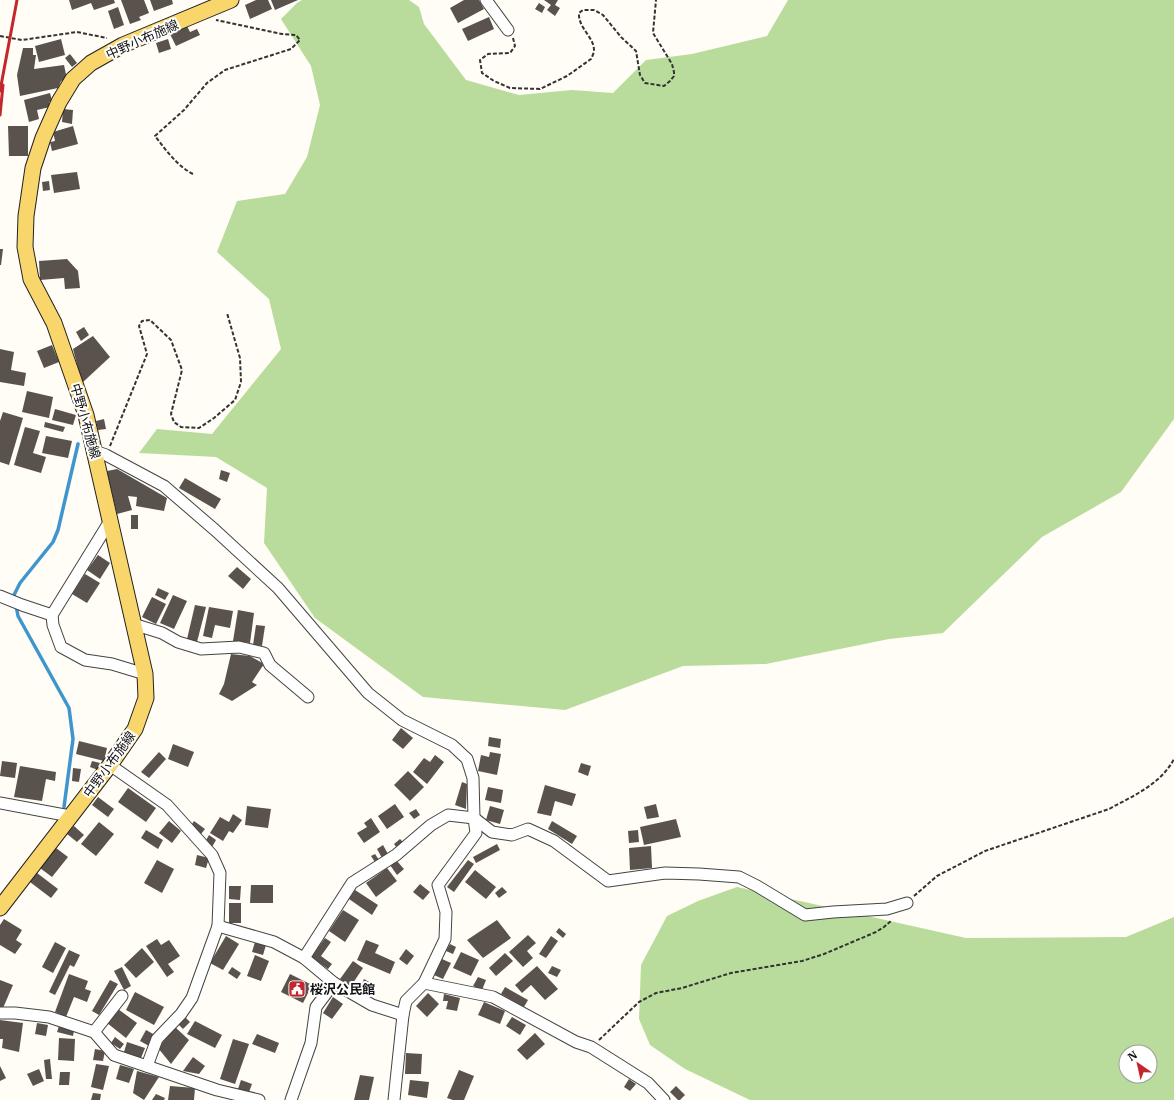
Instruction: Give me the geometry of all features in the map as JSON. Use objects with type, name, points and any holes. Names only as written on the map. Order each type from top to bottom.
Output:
[{"type":"main road","name":"中野小布施線","points":[[0,908],[110,765],[135,729],[146,698],[145,674],[110,521],[101,453],[54,323],[31,279],[25,247],[26,216],[33,168],[42,138],[59,102],[73,79],[91,63],[123,45],[231,0]]},
{"type":"street","points":[[486,0],[508,30]]},
{"type":"street","points":[[101,453],[164,486],[215,530],[278,588],[368,693],[402,720],[452,745],[467,759],[473,778],[476,833],[438,885],[446,912],[445,939],[424,983],[406,1001],[403,1015],[394,1100]]},
{"type":"street","points":[[110,521],[52,615],[53,624],[61,647],[85,660],[112,664],[145,674]]},
{"type":"street","points":[[0,596],[52,615]]},
{"type":"street","points":[[133,624],[162,633],[178,642],[201,649],[239,647],[264,653],[270,666],[308,697]]},
{"type":"street","points":[[110,765],[167,805],[212,855],[220,873],[218,926],[192,998],[181,1014],[157,1039],[147,1066]]},
{"type":"street","points":[[0,803],[70,816]]},
{"type":"street","points":[[304,958],[352,883],[396,855],[431,825],[448,815],[474,818],[492,832],[512,835],[528,829],[554,841],[608,881],[665,873],[739,877],[775,896],[805,915],[887,909],[907,903]]},
{"type":"street","points":[[218,926],[274,942],[304,958],[334,983],[372,1005],[403,1015]]},
{"type":"street","points":[[291,1100],[311,1043],[316,1007],[334,983]]},
{"type":"street","points":[[424,983],[493,997],[576,1042],[591,1047],[648,1083],[664,1100]]},
{"type":"street","points":[[94,1032],[122,996]]},
{"type":"street","points":[[0,1013],[15,1013],[49,1018],[94,1032],[114,1055],[217,1090],[259,1100]]},
{"type":"path","points":[[508,30],[514,39],[514,46],[510,52],[488,54],[480,60],[482,73],[494,81],[510,88],[540,89],[567,76],[591,60],[594,49],[591,39],[584,30],[579,18],[579,13],[587,9],[594,10],[604,15],[620,37],[636,51],[640,75],[645,83],[664,86],[670,82],[674,76],[674,72],[672,64],[653,32],[656,0]]},
{"type":"path","points":[[193,174],[186,170],[169,154],[155,136],[184,110],[206,83],[225,70],[291,49],[300,40],[296,35],[282,34],[214,20],[208,10]]},
{"type":"path","points":[[0,36],[22,40],[77,32],[105,37],[123,45]]},
{"type":"path","points":[[101,453],[147,354],[139,326],[142,321],[150,320],[171,340],[182,370],[171,414],[174,422],[181,427],[199,428],[214,418],[235,400],[241,382],[240,358],[226,313]]},
{"type":"green space","points":[[302,0],[409,0],[419,7],[424,24],[466,80],[519,95],[572,90],[613,93],[646,60],[692,54],[767,36],[788,0],[1174,0],[1174,419],[1121,492],[1042,537],[943,633],[889,639],[766,664],[683,666],[565,710],[423,697],[315,618],[264,543],[267,488],[216,457],[139,453],[157,429],[212,434],[281,349],[269,299],[217,252],[237,201],[285,194],[307,157],[320,105],[311,66],[281,19]]},
{"type":"green space","points":[[737,887],[966,938],[1126,937],[1174,917],[1174,1100],[750,1100],[685,1069],[650,1045],[639,1019],[641,965],[667,916],[698,901]]},
{"type":"building","points":[[69,0],[114,0],[115,3],[94,10],[91,3],[72,10]]},
{"type":"building","points":[[121,0],[144,0],[149,13],[139,17],[141,20],[130,24]]},
{"type":"building","points":[[150,0],[172,0],[173,4],[154,11]]},
{"type":"building","points":[[256,0],[268,0],[272,9],[250,19],[245,5]]},
{"type":"building","points":[[271,0],[298,0],[275,10]]},
{"type":"building","points":[[464,0],[479,0],[484,9],[458,23],[450,8]]},
{"type":"building","points":[[544,0],[558,0],[555,5],[560,8],[555,16],[547,10],[551,5]]},
{"type":"building","points":[[539,3],[545,7],[542,13],[535,9]]},
{"type":"building","points":[[118,7],[124,25],[114,29],[108,11]]},
{"type":"building","points":[[489,17],[494,29],[468,41],[462,29]]},
{"type":"building","points":[[187,26],[190,32],[197,29],[200,35],[176,46],[170,34]]},
{"type":"building","points":[[61,39],[65,55],[39,62],[35,46]]},
{"type":"building","points":[[168,39],[171,49],[159,53],[156,43]]},
{"type":"building","points":[[23,48],[33,48],[33,55],[36,55],[34,69],[64,65],[67,79],[61,81],[58,88],[20,96],[17,75]]},
{"type":"building","points":[[70,54],[77,63],[72,67],[65,58]]},
{"type":"building","points":[[50,93],[52,101],[49,102],[50,107],[37,110],[39,119],[29,122],[24,100]]},
{"type":"building","points":[[63,109],[73,110],[72,124],[62,122]]},
{"type":"building","points":[[8,126],[28,126],[28,156],[9,156]]},
{"type":"building","points":[[73,126],[78,144],[52,151],[50,142],[55,141],[53,132]]},
{"type":"building","points":[[77,172],[80,189],[54,193],[51,175]]},
{"type":"building","points":[[49,181],[50,190],[43,191],[42,182]]},
{"type":"building","points":[[0,249],[3,249],[1,265],[0,265]]},
{"type":"building","points":[[67,259],[78,271],[80,288],[65,289],[64,278],[40,280],[39,261]]},
{"type":"building","points":[[84,327],[89,335],[81,341],[76,332]]},
{"type":"building","points":[[93,336],[110,357],[82,383],[73,349]]},
{"type":"building","points":[[52,345],[59,362],[44,368],[37,351]]},
{"type":"building","points":[[0,349],[14,352],[11,370],[26,373],[24,386],[0,382]]},
{"type":"building","points":[[27,391],[53,397],[49,418],[22,412]]},
{"type":"building","points":[[55,409],[76,415],[73,425],[52,420]]},
{"type":"building","points":[[3,412],[23,418],[9,465],[0,462],[0,421]]},
{"type":"building","points":[[104,419],[106,429],[98,430],[96,421]]},
{"type":"building","points":[[45,422],[65,427],[63,432],[44,427]]},
{"type":"building","points":[[25,427],[40,431],[33,453],[46,457],[41,473],[14,465]]},
{"type":"building","points":[[46,436],[72,441],[68,458],[42,453]]},
{"type":"building","points":[[117,469],[167,498],[164,511],[136,506],[137,497],[128,496],[132,510],[117,514],[107,471]]},
{"type":"building","points":[[221,470],[230,473],[227,482],[219,479]]},
{"type":"building","points":[[185,478],[221,499],[215,509],[179,488]]},
{"type":"building","points":[[131,515],[138,515],[138,529],[131,529]]},
{"type":"building","points":[[98,555],[110,563],[100,579],[87,570]]},
{"type":"building","points":[[237,567],[251,579],[243,589],[228,576]]},
{"type":"building","points":[[85,574],[100,583],[87,603],[72,594]]},
{"type":"building","points":[[158,588],[169,593],[165,600],[155,595]]},
{"type":"building","points":[[173,595],[187,601],[174,629],[160,623]]},
{"type":"building","points":[[152,597],[166,604],[156,624],[142,617]]},
{"type":"building","points":[[195,605],[206,607],[197,642],[187,639]]},
{"type":"building","points":[[209,607],[233,611],[230,628],[215,625],[212,638],[203,636]]},
{"type":"building","points":[[238,610],[254,613],[250,643],[233,641]]},
{"type":"building","points":[[256,625],[265,626],[262,646],[253,645]]},
{"type":"building","points":[[231,654],[250,656],[264,664],[252,682],[257,685],[232,701],[219,694],[224,684]]},
{"type":"building","points":[[401,728],[413,738],[403,749],[392,740]]},
{"type":"building","points":[[489,737],[501,739],[500,748],[488,746]]},
{"type":"building","points":[[79,741],[107,748],[104,761],[76,754]]},
{"type":"building","points":[[173,744],[194,752],[188,767],[168,759]]},
{"type":"building","points":[[159,752],[166,759],[149,778],[141,772]]},
{"type":"building","points":[[490,752],[501,754],[497,775],[478,771],[481,755],[489,757]]},
{"type":"building","points":[[435,755],[444,762],[427,784],[413,772],[424,758],[430,762]]},
{"type":"building","points":[[2,761],[17,763],[15,778],[0,776]]},
{"type":"building","points":[[92,761],[100,763],[98,770],[90,767]]},
{"type":"building","points":[[581,763],[591,766],[588,776],[578,772]]},
{"type":"building","points":[[20,766],[56,772],[55,781],[46,779],[42,801],[14,797]]},
{"type":"building","points":[[73,768],[81,769],[79,782],[72,781]]},
{"type":"building","points":[[408,771],[424,787],[410,801],[394,785]]},
{"type":"building","points":[[462,782],[467,784],[466,809],[455,805]]},
{"type":"building","points":[[545,785],[576,794],[572,806],[555,801],[551,816],[537,813]]},
{"type":"building","points":[[488,787],[503,790],[501,803],[485,800]]},
{"type":"building","points":[[128,788],[156,808],[146,822],[118,802]]},
{"type":"building","points":[[98,797],[114,809],[108,817],[92,805]]},
{"type":"building","points":[[395,804],[404,817],[387,829],[378,816]]},
{"type":"building","points":[[656,804],[659,817],[647,819],[644,807]]},
{"type":"building","points":[[247,806],[271,809],[268,828],[245,825]]},
{"type":"building","points":[[490,806],[504,810],[500,824],[486,820]]},
{"type":"building","points":[[416,809],[420,815],[414,819],[409,813]]},
{"type":"building","points":[[233,814],[242,820],[233,833],[229,831],[223,841],[210,833],[220,817],[229,822]]},
{"type":"building","points":[[371,818],[380,832],[364,843],[357,833],[367,827],[364,823]]},
{"type":"building","points":[[676,819],[681,837],[644,845],[640,827]]},
{"type":"building","points":[[169,821],[181,831],[172,843],[159,833]]},
{"type":"building","points":[[194,821],[205,829],[201,834],[190,827]]},
{"type":"building","points":[[552,821],[577,836],[572,844],[548,829]]},
{"type":"building","points":[[99,822],[114,834],[96,856],[81,844]]},
{"type":"building","points":[[74,826],[84,835],[77,842],[67,834]]},
{"type":"building","points":[[146,830],[163,840],[158,849],[141,838]]},
{"type":"building","points":[[638,830],[639,842],[629,843],[628,831]]},
{"type":"building","points":[[209,835],[216,840],[212,847],[205,842]]},
{"type":"building","points":[[400,839],[404,843],[397,848],[394,844]]},
{"type":"building","points":[[497,844],[500,850],[476,863],[473,857]]},
{"type":"building","points":[[383,845],[388,854],[382,858],[377,849]]},
{"type":"building","points":[[651,846],[652,868],[630,870],[629,848]]},
{"type":"building","points":[[56,848],[68,857],[52,877],[40,868]]},
{"type":"building","points":[[375,854],[379,860],[375,862],[371,856]]},
{"type":"building","points":[[197,855],[209,858],[206,868],[195,865]]},
{"type":"building","points":[[157,860],[174,869],[162,893],[144,883]]},
{"type":"building","points":[[396,860],[404,869],[397,875],[390,865]]},
{"type":"building","points":[[468,860],[474,864],[454,892],[447,887]]},
{"type":"building","points":[[387,868],[397,881],[376,897],[366,883]]},
{"type":"building","points":[[475,870],[496,887],[486,899],[465,882]]},
{"type":"building","points":[[37,873],[58,889],[51,898],[30,882]]},
{"type":"building","points":[[420,884],[430,892],[423,900],[413,892]]},
{"type":"building","points":[[251,885],[273,885],[273,903],[250,903]]},
{"type":"building","points":[[229,886],[241,886],[240,900],[229,899]]},
{"type":"building","points":[[502,887],[507,892],[499,898],[495,893]]},
{"type":"building","points":[[355,890],[378,905],[372,915],[349,899]]},
{"type":"building","points":[[229,903],[241,903],[241,923],[229,923]]},
{"type":"building","points":[[343,910],[359,920],[345,942],[329,931]]},
{"type":"building","points":[[4,919],[22,930],[16,940],[22,944],[15,954],[0,945],[0,925]]},
{"type":"building","points":[[497,920],[511,938],[483,958],[467,940]]},
{"type":"building","points":[[559,928],[566,934],[563,938],[556,932]]},
{"type":"building","points":[[528,935],[536,943],[527,951],[533,958],[523,967],[509,952]]},
{"type":"building","points":[[226,936],[239,944],[223,970],[210,963]]},
{"type":"building","points":[[551,936],[558,941],[546,958],[539,954]]},
{"type":"building","points":[[325,938],[331,942],[321,956],[332,964],[328,969],[311,957]]},
{"type":"building","points":[[157,939],[161,945],[169,940],[180,956],[168,964],[174,972],[167,977],[146,946]]},
{"type":"building","points":[[366,940],[379,945],[375,953],[395,962],[390,974],[357,960]]},
{"type":"building","points":[[55,942],[66,948],[53,973],[42,967]]},
{"type":"building","points":[[255,942],[266,945],[263,955],[252,952]]},
{"type":"building","points":[[450,944],[456,947],[453,954],[446,951]]},
{"type":"building","points":[[142,948],[154,962],[136,978],[124,965]]},
{"type":"building","points":[[406,949],[414,956],[407,965],[399,959]]},
{"type":"building","points":[[69,950],[80,955],[74,967],[70,965],[55,995],[49,992]]},
{"type":"building","points":[[461,952],[479,960],[471,976],[453,968]]},
{"type":"building","points":[[505,953],[513,961],[496,976],[489,968]]},
{"type":"building","points":[[255,955],[269,961],[261,981],[247,976]]},
{"type":"building","points":[[442,959],[451,963],[443,979],[434,975]]},
{"type":"building","points":[[353,961],[363,968],[351,986],[340,979]]},
{"type":"building","points":[[537,966],[558,989],[545,1000],[531,985],[522,993],[515,985]]},
{"type":"building","points":[[552,966],[561,970],[557,977],[548,973]]},
{"type":"building","points":[[122,967],[131,986],[124,990],[114,971]]},
{"type":"building","points":[[232,967],[241,973],[237,979],[228,973]]},
{"type":"building","points":[[69,974],[88,981],[85,989],[91,991],[87,1002],[74,997],[66,1017],[55,1012]]},
{"type":"building","name":"桜沢公民館","points":[[290,974],[312,985],[303,1003],[281,992]]},
{"type":"building","points":[[478,977],[486,980],[482,990],[473,986]]},
{"type":"building","points":[[364,979],[376,986],[370,998],[358,992]]},
{"type":"building","points":[[0,980],[13,985],[3,1008],[0,1007]]},
{"type":"building","points":[[110,980],[118,984],[99,1015],[92,1011]]},
{"type":"building","points":[[505,987],[528,1000],[524,1007],[501,994]]},
{"type":"building","points":[[135,992],[164,1007],[154,1025],[126,1010]]},
{"type":"building","points":[[428,993],[439,1004],[427,1017],[416,1006]]},
{"type":"building","points":[[444,994],[460,998],[457,1011],[446,1009],[448,1001],[443,1001]]},
{"type":"building","points":[[333,997],[343,1004],[332,1019],[323,1013]]},
{"type":"building","points":[[484,1002],[505,1011],[500,1024],[478,1015]]},
{"type":"building","points":[[118,1009],[137,1023],[126,1038],[107,1023]]},
{"type":"building","points":[[185,1017],[190,1022],[183,1029],[178,1024]]},
{"type":"building","points":[[512,1017],[526,1025],[520,1035],[506,1026]]},
{"type":"building","points":[[0,1020],[23,1023],[19,1052],[2,1048],[3,1039],[0,1039]]},
{"type":"building","points":[[195,1021],[222,1035],[215,1048],[187,1034]]},
{"type":"building","points":[[37,1023],[48,1025],[46,1036],[35,1034]]},
{"type":"building","points":[[59,1026],[74,1031],[73,1036],[57,1032]]},
{"type":"building","points":[[175,1027],[189,1040],[171,1064],[158,1048]]},
{"type":"building","points":[[146,1030],[155,1035],[149,1046],[140,1041]]},
{"type":"building","points":[[535,1033],[545,1044],[527,1060],[517,1050]]},
{"type":"building","points":[[257,1034],[279,1043],[275,1053],[252,1044]]},
{"type":"building","points":[[115,1037],[124,1044],[120,1049],[111,1043]]},
{"type":"building","points":[[59,1038],[75,1039],[74,1061],[58,1060]]},
{"type":"building","points":[[233,1039],[249,1044],[235,1084],[220,1079]]},
{"type":"building","points":[[127,1042],[145,1048],[141,1058],[124,1052]]},
{"type":"building","points":[[95,1049],[105,1051],[103,1061],[93,1060]]},
{"type":"building","points":[[406,1053],[422,1054],[421,1074],[405,1074]]},
{"type":"building","points":[[193,1057],[205,1066],[199,1074],[183,1071]]},
{"type":"building","points":[[50,1059],[52,1079],[46,1079],[44,1060]]},
{"type":"building","points":[[96,1064],[109,1066],[103,1090],[91,1087]]},
{"type":"building","points":[[120,1065],[134,1069],[129,1083],[116,1079]]},
{"type":"building","points":[[0,1066],[6,1078],[0,1081]]},
{"type":"building","points":[[39,1069],[44,1081],[33,1086],[27,1074]]},
{"type":"building","points":[[459,1070],[474,1076],[464,1100],[453,1100],[447,1098]]},
{"type":"building","points":[[137,1071],[159,1077],[144,1100],[133,1093]]},
{"type":"building","points":[[60,1072],[70,1072],[69,1085],[59,1085]]},
{"type":"building","points":[[360,1075],[374,1077],[369,1100],[354,1100]]},
{"type":"building","points":[[629,1079],[636,1084],[630,1091],[624,1087]]},
{"type":"building","points":[[241,1080],[252,1084],[249,1092],[238,1089]]},
{"type":"building","points":[[410,1080],[429,1082],[427,1098],[408,1095]]},
{"type":"building","points":[[170,1086],[195,1088],[194,1100],[168,1100]]},
{"type":"building","points":[[676,1086],[685,1095],[680,1100],[678,1100],[670,1092]]},
{"type":"building","points":[[93,1093],[101,1094],[100,1100],[91,1100]]},
{"type":"building","points":[[156,1094],[165,1098],[164,1100],[152,1100]]},
{"type":"waterway","points":[[64,807],[73,739],[69,708],[18,616],[14,595],[20,583],[53,542],[58,530],[78,444]]},
{"type":"railway","points":[[0,91],[17,0]]},
{"type":"railway","points":[[0,115],[3,85]]},
{"type":"place","name":"桜沢公民館","points":[[297,989]]}]
